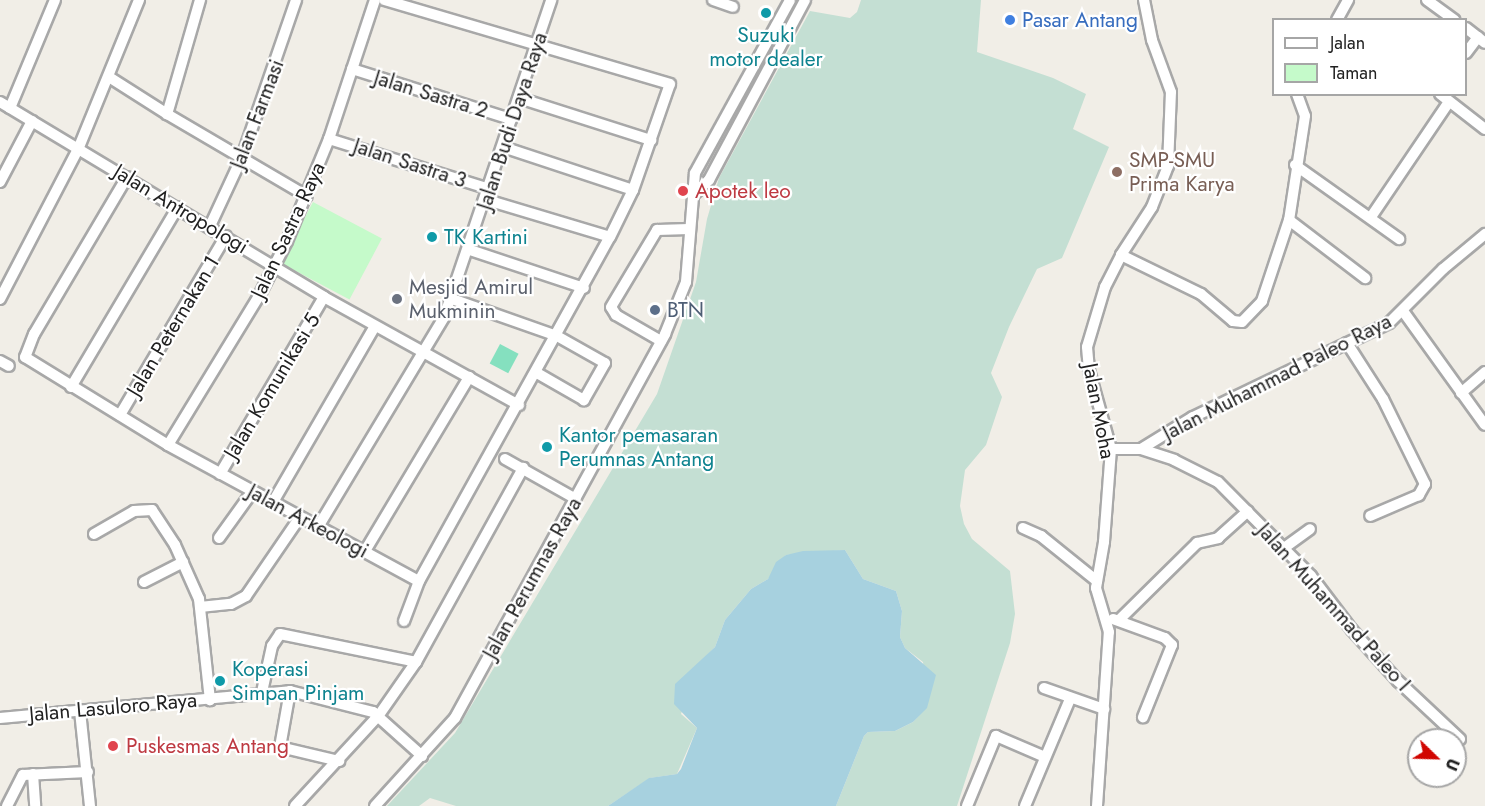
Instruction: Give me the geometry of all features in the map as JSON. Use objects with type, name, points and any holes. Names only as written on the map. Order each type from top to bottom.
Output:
[{"type":"street","points":[[5,105],[55,0]]},
{"type":"street","points":[[0,299],[79,147],[139,0]]},
{"type":"street","points":[[167,114],[200,0]]},
{"type":"street","name":"Jalan Farmasi","points":[[210,226],[242,157],[296,0]]},
{"type":"street","name":"Jalan Sastra Raya","points":[[168,445],[274,266],[307,196],[329,139],[375,0]]},
{"type":"street","points":[[384,0],[670,84],[633,190],[610,237],[537,373],[419,581],[404,621]]},
{"type":"street","name":"Jalan Budi Daya Raya","points":[[318,527],[423,352],[452,299],[551,0]]},
{"type":"street","points":[[713,0],[733,7]]},
{"type":"street","name":"Jalan Perumnas Raya","points":[[375,806],[455,718],[661,341],[686,282],[695,173],[790,0]]},
{"type":"street","points":[[694,194],[709,180],[805,0]]},
{"type":"street","name":"Jalan Moha","points":[[1098,806],[1107,617],[1096,596],[1104,542],[1111,449],[1089,370],[1087,347],[1090,328],[1120,255],[1152,207],[1164,182],[1170,148],[1171,92],[1152,40],[1144,0]]},
{"type":"street","points":[[1338,18],[1348,0]]},
{"type":"street","points":[[1427,0],[1452,18]]},
{"type":"street","points":[[1467,29],[1481,40],[1467,52]]},
{"type":"street","name":"Jalan Sastra 2","points":[[352,69],[511,119]]},
{"type":"street","points":[[109,77],[167,114],[307,196]]},
{"type":"street","points":[[1120,255],[1201,294],[1233,321],[1242,322],[1262,301],[1289,220],[1295,165],[1305,116],[1298,96]]},
{"type":"street","points":[[1442,96],[1485,129]]},
{"type":"street","points":[[519,98],[651,140]]},
{"type":"street","points":[[1371,217],[1449,102]]},
{"type":"street","name":"Jalan Antropologi","points":[[5,105],[79,147],[324,297],[519,405]]},
{"type":"street","points":[[0,182],[32,121]]},
{"type":"street","name":"Jalan Sastra 3","points":[[329,139],[610,237]]},
{"type":"street","points":[[503,147],[633,190]]},
{"type":"street","points":[[1295,165],[1399,239]]},
{"type":"street","name":"Jalan Arkeologi","points":[[127,177],[34,334],[26,357],[70,387],[168,445],[419,581]]},
{"type":"street","points":[[70,387],[178,207]]},
{"type":"street","points":[[1289,220],[1365,278]]},
{"type":"street","points":[[661,341],[616,315],[611,307],[657,230],[689,229]]},
{"type":"street","name":"Jalan Peternakan 1","points":[[120,416],[226,236]]},
{"type":"street","name":"Jalan Muhammad Paleo Raya","points":[[1111,449],[1141,449],[1193,417],[1389,323],[1482,240]]},
{"type":"street","points":[[470,250],[584,288]]},
{"type":"street","name":"Jalan Komunikasi 5","points":[[220,474],[324,297]]},
{"type":"street","points":[[452,299],[557,336],[602,360],[605,365],[584,400],[537,373]]},
{"type":"street","points":[[1403,311],[1485,425]]},
{"type":"street","points":[[273,502],[375,326]]},
{"type":"street","points":[[1347,343],[1383,399],[1425,484],[1419,495],[1370,516]]},
{"type":"street","points":[[1461,393],[1485,372]]},
{"type":"street","points":[[365,551],[469,377]]},
{"type":"street","name":"Jalan Muhammad Paleo I","points":[[1141,449],[1208,476],[1248,511],[1331,598],[1352,630],[1380,661],[1448,728]]},
{"type":"street","points":[[505,459],[576,500]]},
{"type":"street","points":[[295,806],[339,761],[379,715],[416,662],[523,468]]},
{"type":"street","points":[[219,538],[252,492]]},
{"type":"street","points":[[94,534],[134,511],[152,510],[183,562],[200,607],[210,699]]},
{"type":"street","points":[[1119,621],[1197,543],[1218,538],[1248,511]]},
{"type":"street","points":[[200,607],[231,604],[246,596],[300,517]]},
{"type":"street","points":[[1023,528],[1041,536],[1097,581]]},
{"type":"street","points":[[1284,548],[1310,529]]},
{"type":"street","points":[[144,582],[183,562]]},
{"type":"street","points":[[1107,617],[1165,638],[1172,645],[1143,717]]},
{"type":"street","points":[[262,692],[272,645],[280,634],[416,662]]},
{"type":"street","points":[[1044,688],[1104,709]]},
{"type":"street","points":[[290,691],[280,747],[339,761]]},
{"type":"street","name":"Jalan Lasuloro Raya","points":[[0,718],[290,691],[379,715],[422,756]]},
{"type":"street","points":[[1025,806],[1070,699]]},
{"type":"street","points":[[80,711],[90,806]]},
{"type":"street","points":[[967,806],[996,736],[1046,757]]},
{"type":"street","points":[[7,806],[21,777],[33,774],[88,772]]},
{"type":"street","points":[[33,774],[35,806]]},
{"type":"green space","points":[[861,0],[981,0],[977,52],[1053,78],[1086,94],[1073,129],[1109,147],[1062,258],[1037,269],[1009,327],[991,373],[1002,397],[986,445],[965,470],[960,506],[964,524],[972,539],[1010,571],[1015,614],[1010,643],[957,806],[836,806],[864,736],[868,732],[895,731],[913,722],[927,707],[923,662],[905,648],[900,637],[902,611],[896,591],[863,579],[845,550],[786,555],[768,579],[751,589],[725,620],[715,647],[700,662],[681,714],[697,728],[677,774],[650,778],[608,806],[456,806],[430,798],[419,806],[387,806],[455,733],[657,394],[696,282],[707,219],[719,178],[810,11],[850,18],[857,12]]},
{"type":"green space","points":[[313,202],[382,239],[349,300],[281,263]]},
{"type":"green space","points":[[500,344],[519,354],[508,373],[490,363]]},
{"type":"water","points":[[845,550],[863,579],[896,591],[902,611],[900,637],[905,648],[936,675],[927,708],[913,722],[895,731],[868,732],[864,736],[836,806],[608,806],[649,778],[677,774],[681,769],[697,728],[674,704],[675,684],[715,647],[725,620],[751,589],[768,579],[776,562],[786,555],[803,551]]},
{"type":"place","name":"Suzuki motor dealer","points":[[766,13]]},
{"type":"place","name":"Pasar Antang","points":[[1010,20]]},
{"type":"place","name":"SMP-SMU Prima Karya","points":[[1117,172]]},
{"type":"place","name":"Apotek leo","points":[[683,191]]},
{"type":"place","name":"TK Kartini","points":[[432,237]]},
{"type":"place","name":"Mesjid Amirul Mukminin","points":[[397,299]]},
{"type":"place","name":"BTN","points":[[655,310]]},
{"type":"place","name":"Kantor pemasaran Perumnas Antang","points":[[547,447]]},
{"type":"place","name":"Koperasi Simpan Pinjam","points":[[220,681]]},
{"type":"place","name":"Puskesmas Antang","points":[[113,746]]}]
